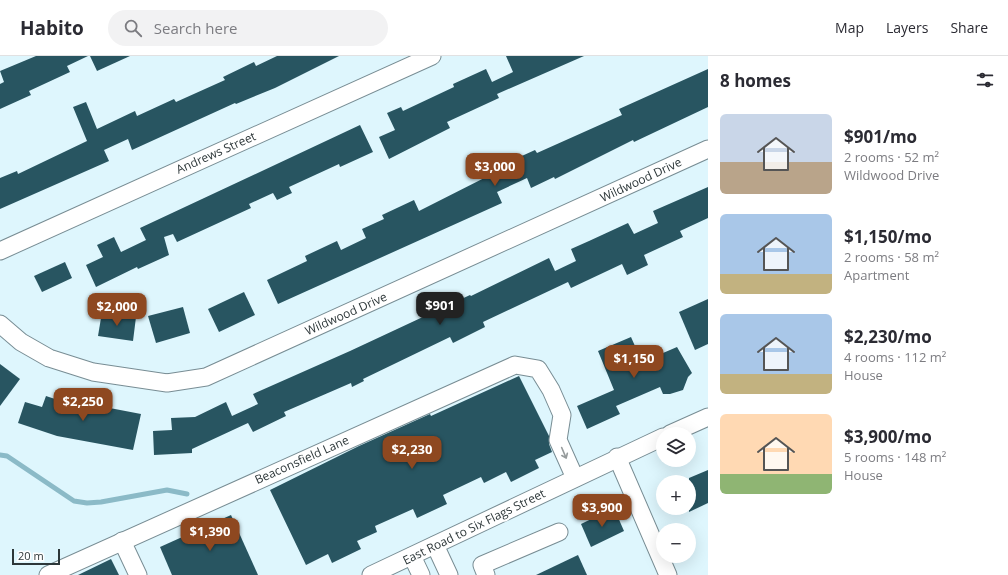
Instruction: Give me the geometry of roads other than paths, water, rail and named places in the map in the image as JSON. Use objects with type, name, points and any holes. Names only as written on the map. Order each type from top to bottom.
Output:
[{"type":"street","name":"Andrews Street","points":[[0,251],[432,56]]},
{"type":"street","name":"Wildwood Drive","points":[[0,324],[21,342],[49,358],[93,372],[166,383],[206,377],[708,149]]},
{"type":"street","name":"Beaconsfield Lane","points":[[48,575],[515,365],[538,369],[551,390],[562,415],[558,440],[574,478]]},
{"type":"street","points":[[686,427],[708,417]]},
{"type":"street","name":"East Road to Six Flags Street","points":[[371,575],[656,440]]},
{"type":"street","points":[[617,458],[668,575]]},
{"type":"street","points":[[486,575],[482,565],[559,532]]},
{"type":"street","points":[[122,541],[138,575]]},
{"type":"street","points":[[435,545],[449,575]]},
{"type":"street","points":[[412,556],[421,575]]},
{"type":"waterway","points":[[0,455],[7,456],[74,501],[87,503],[101,502],[167,490],[187,494]]}]
